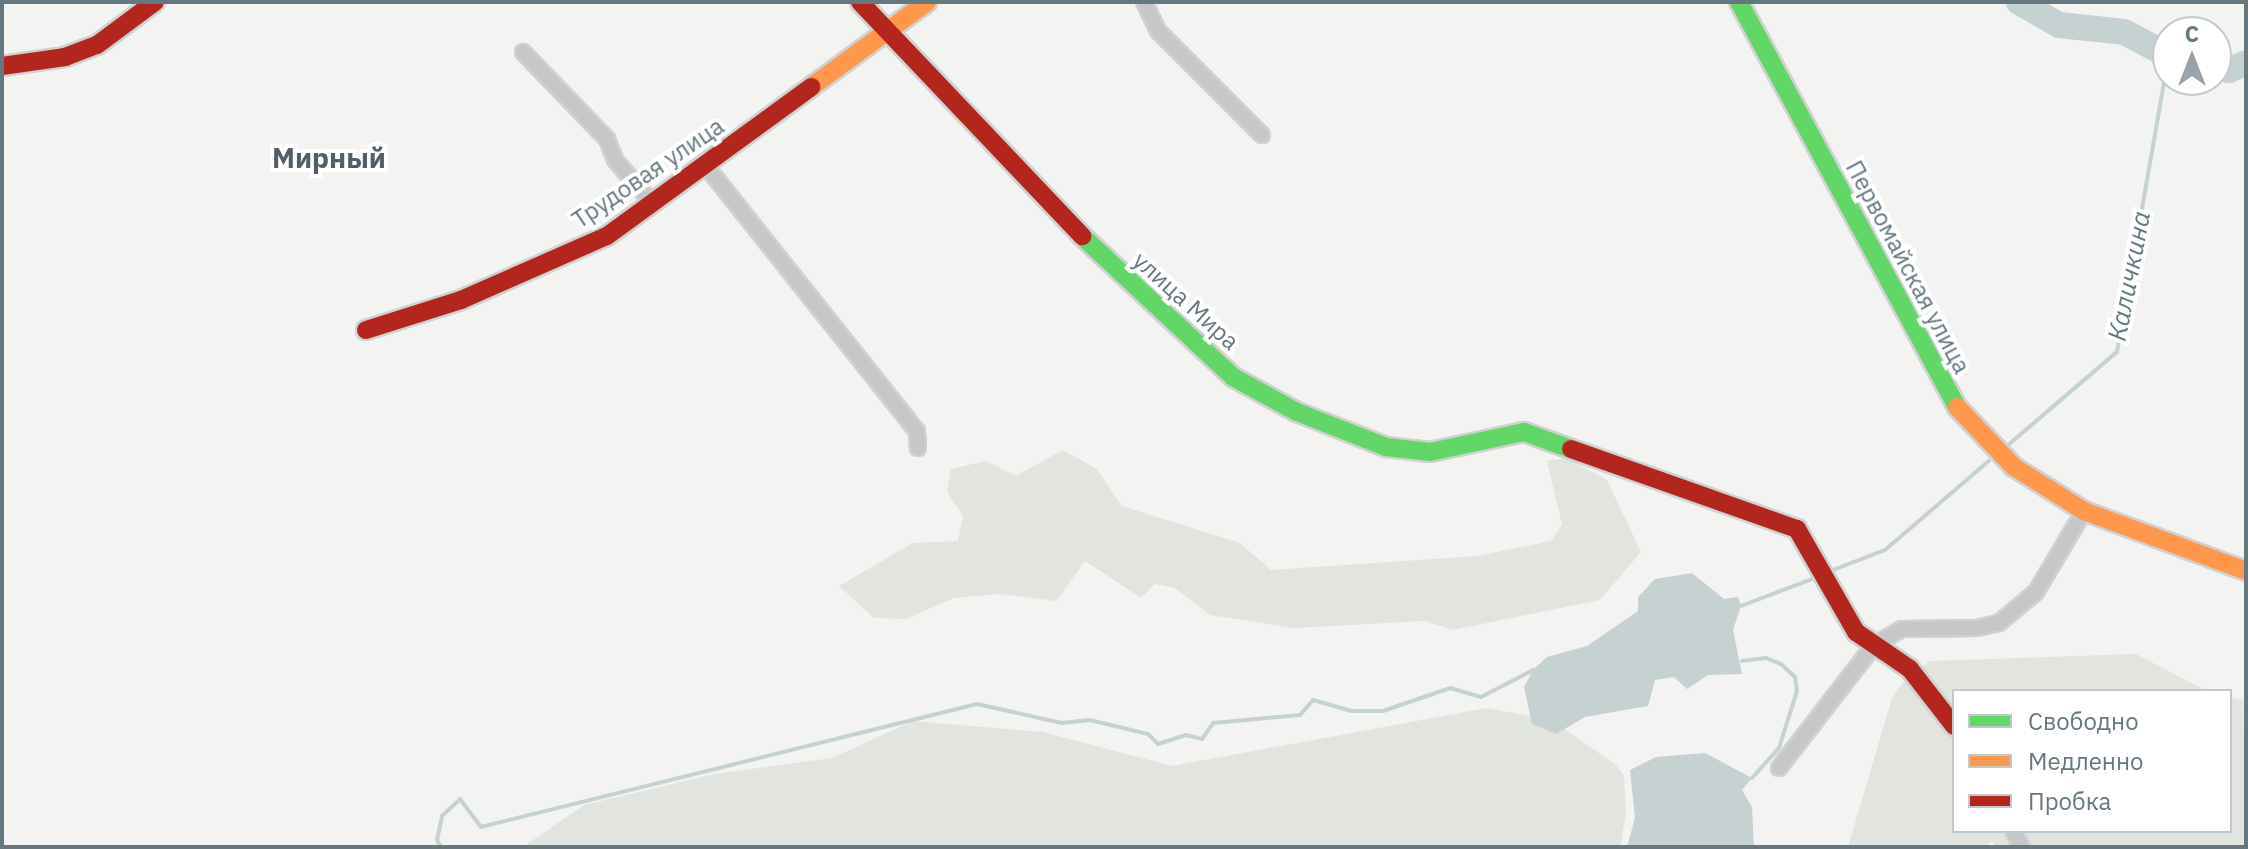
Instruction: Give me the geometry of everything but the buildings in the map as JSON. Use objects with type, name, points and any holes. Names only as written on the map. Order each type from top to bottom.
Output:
[{"type":"street","points":[[2,66],[65,57],[126,28],[155,2]]},
{"type":"street","name":"улица Мира","points":[[860,2],[1105,260],[1233,377],[1353,438],[1409,453],[1450,449],[1506,432],[1570,445],[1797,529],[1838,606],[1856,632],[1910,669],[1952,723]]},
{"type":"street","name":"Трудовая улица","points":[[366,330],[411,320],[607,236],[889,34],[927,2]]},
{"type":"street","points":[[1144,2],[1158,31],[1262,135]]},
{"type":"street","name":"Первомайская улица","points":[[1739,2],[1929,361],[1965,419],[2014,467],[2084,511],[2246,571]]},
{"type":"street","points":[[523,52],[607,139],[615,160],[653,204]]},
{"type":"street","points":[[706,166],[917,431],[918,448]]},
{"type":"street","points":[[1779,768],[1874,645],[1902,629],[1977,628],[1999,623],[2036,592],[2084,511]]},
{"type":"shaded area","points":[[1063,450],[1097,469],[1122,506],[1240,543],[1271,570],[1477,556],[1551,541],[1562,524],[1547,461],[1568,458],[1607,480],[1641,552],[1600,600],[1453,630],[1425,621],[1294,628],[1210,615],[1175,588],[1155,584],[1141,598],[1085,561],[1056,601],[999,594],[954,598],[906,619],[874,618],[839,586],[913,543],[958,541],[963,516],[947,492],[951,469],[986,461],[1016,476]]},
{"type":"shaded area","points":[[1692,573],[1724,599],[1738,597],[1741,606],[1733,630],[1742,674],[1708,675],[1687,689],[1674,677],[1655,680],[1648,706],[1585,717],[1556,734],[1532,724],[1524,687],[1533,670],[1547,657],[1587,646],[1638,611],[1638,597],[1655,579]]},
{"type":"shaded area","points":[[2136,654],[2203,689],[1952,689],[1952,833],[2232,833],[2232,697],[2243,700],[2246,847],[1996,847],[1992,841],[1985,847],[1848,847],[1892,698],[1906,678],[1930,661]]},
{"type":"shaded area","points":[[1487,708],[1551,720],[1615,764],[1624,775],[1626,814],[1620,847],[523,847],[584,805],[714,774],[832,758],[913,721],[1043,732],[1172,766]]},
{"type":"shaded area","points":[[1705,753],[1752,778],[1742,790],[1752,807],[1754,847],[1627,847],[1635,818],[1630,770],[1656,757]]},
{"type":"waterway","points":[[2019,2],[2059,25],[2124,32],[2152,47]]},
{"type":"waterway","points":[[2232,69],[2246,63]]},
{"type":"waterway","name":"Каличкина","points":[[2008,445],[2117,352],[2162,96]]},
{"type":"waterway","name":"Каличкина","points":[[1833,570],[1885,550],[1989,461]]},
{"type":"waterway","name":"Каличкина","points":[[1741,606],[1812,579]]},
{"type":"waterway","name":"Каличкина","points":[[1742,661],[1766,658],[1781,664],[1795,677],[1797,691],[1779,748],[1752,778]]},
{"type":"waterway","points":[[441,847],[437,840],[442,816],[460,799],[481,827],[977,704],[1062,723],[1090,720],[1148,734],[1158,744],[1186,735],[1202,739],[1213,723],[1300,715],[1313,700],[1351,711],[1383,711],[1450,688],[1481,697],[1533,670]]},
{"type":"traffic: fast","points":[[1739,2],[1957,407]]},
{"type":"traffic: fast","points":[[1082,236],[1233,377],[1297,412],[1386,447],[1430,452],[1524,432],[1571,449]]},
{"type":"traffic: slow","points":[[811,87],[927,2]]},
{"type":"traffic: slow","points":[[1957,407],[2014,467],[2084,511],[2246,571]]},
{"type":"traffic: jam","points":[[2,66],[65,57],[97,45],[155,2]]},
{"type":"traffic: jam","points":[[860,2],[1082,236]]},
{"type":"traffic: jam","points":[[366,330],[461,300],[607,236],[811,87]]},
{"type":"traffic: jam","points":[[1571,449],[1797,529],[1856,632],[1910,669],[1952,723]]},
{"type":"district","name":"Мирный","points":[[329,158]]}]
